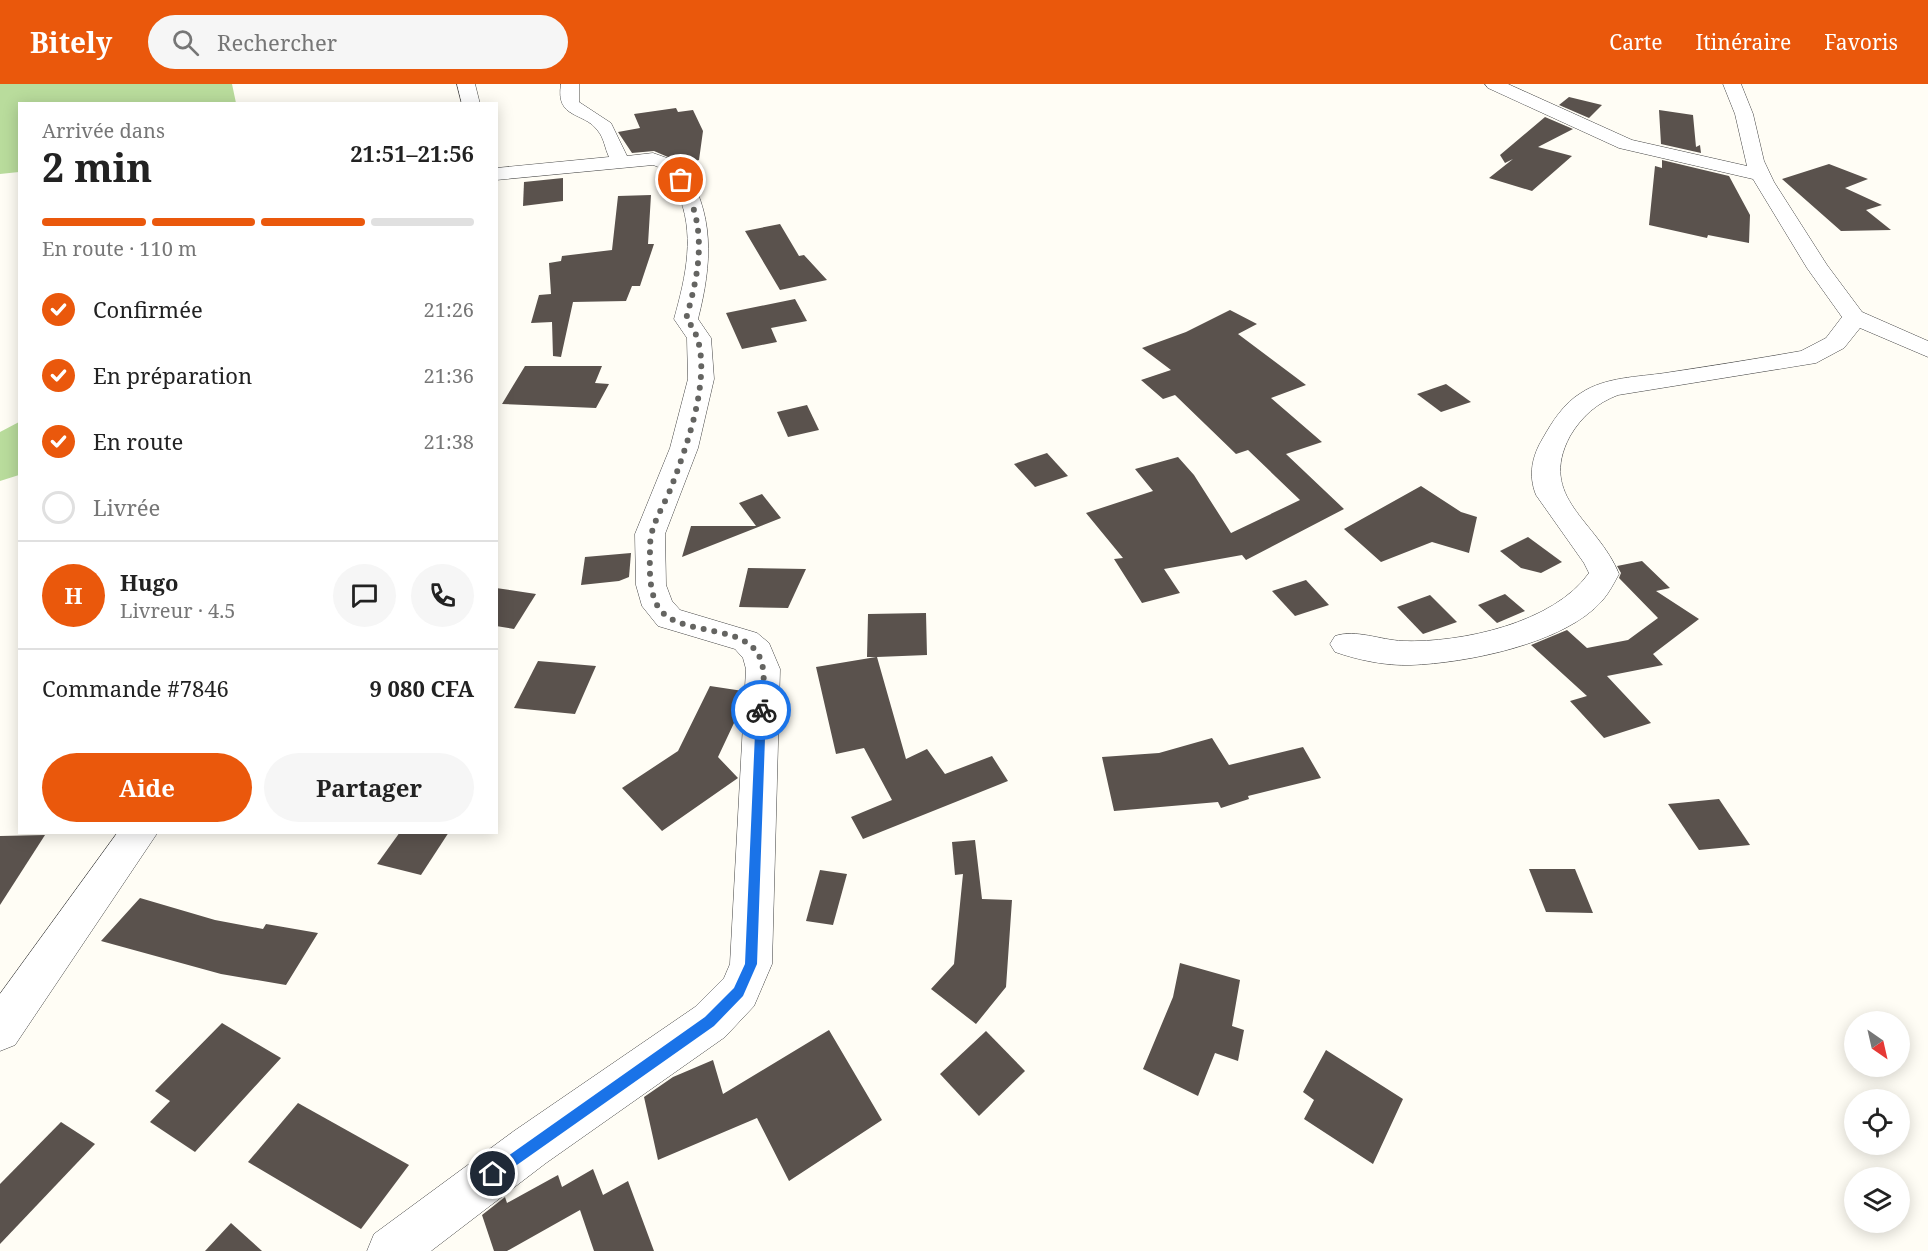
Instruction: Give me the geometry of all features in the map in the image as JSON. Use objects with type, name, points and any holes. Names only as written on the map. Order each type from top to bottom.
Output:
[{"type":"street","points":[[466,84],[470,102]]},
{"type":"street","points":[[570,84],[567,94],[570,103],[580,113],[603,125],[620,161]]},
{"type":"street","points":[[1494,84],[1626,144],[1760,175]]},
{"type":"street","points":[[1732,84],[1744,114],[1754,161],[1760,175],[1799,238],[1854,317],[1928,350]]},
{"type":"street","points":[[392,1251],[530,1147],[710,1022],[739,992],[751,964],[763,669],[757,652],[746,641],[669,618],[658,606],[651,585],[650,534],[670,489],[684,448],[701,379],[699,338],[686,319],[699,256],[699,225],[693,202],[678,169],[669,162],[653,159],[498,174]]},
{"type":"street","points":[[1346,644],[1408,653],[1440,650],[1510,636],[1564,614],[1597,589],[1604,574],[1598,557],[1548,492],[1544,477],[1552,445],[1564,423],[1588,400],[1614,388],[1807,358],[1832,347],[1849,329],[1854,317]]},
{"type":"street","points":[[0,1030],[139,834]]},
{"type":"green space","points":[[0,84],[232,84],[236,102],[18,102],[18,172],[0,174]]},
{"type":"green space","points":[[18,423],[18,475],[0,481],[0,432]]},
{"type":"building","points":[[1569,97],[1602,105],[1589,118],[1559,105]]},
{"type":"building","points":[[676,108],[678,112],[693,110],[703,131],[699,160],[684,164],[654,151],[632,153],[618,132],[640,128],[634,114]]},
{"type":"building","points":[[1659,110],[1693,115],[1696,147],[1700,145],[1701,153],[1661,144]]},
{"type":"building","points":[[1545,117],[1573,129],[1538,147],[1572,156],[1532,191],[1489,178],[1513,159],[1505,163],[1500,155]]},
{"type":"building","points":[[1662,160],[1729,176],[1750,215],[1749,243],[1708,235],[1707,238],[1649,225],[1655,166],[1662,168]]},
{"type":"building","points":[[1829,164],[1868,179],[1845,188],[1882,205],[1866,210],[1891,230],[1841,231],[1782,179]]},
{"type":"building","points":[[563,178],[563,201],[523,206],[524,182]]},
{"type":"building","points":[[651,195],[648,244],[654,244],[640,286],[632,286],[626,301],[573,302],[561,357],[553,356],[552,322],[531,323],[539,295],[551,294],[549,263],[561,261],[562,256],[612,250],[618,196]]},
{"type":"building","points":[[780,224],[799,256],[804,255],[827,280],[780,290],[745,231]]},
{"type":"building","points":[[795,299],[807,321],[771,328],[777,342],[742,349],[726,313]]},
{"type":"building","points":[[1230,310],[1257,324],[1238,334],[1306,385],[1271,398],[1322,442],[1286,454],[1344,509],[1246,560],[1242,555],[1164,569],[1180,593],[1142,603],[1114,559],[1123,558],[1086,513],[1153,491],[1135,469],[1178,457],[1194,475],[1231,533],[1300,500],[1248,450],[1236,454],[1175,395],[1163,399],[1141,380],[1171,370],[1142,348],[1186,332]]},
{"type":"building","points":[[525,366],[602,366],[595,383],[609,384],[596,408],[502,404]]},
{"type":"building","points":[[1446,384],[1471,402],[1441,412],[1417,394]]},
{"type":"building","points":[[807,405],[819,430],[788,437],[777,412]]},
{"type":"building","points":[[1047,453],[1068,476],[1035,487],[1014,464]]},
{"type":"building","points":[[1421,486],[1461,512],[1477,517],[1469,553],[1432,542],[1381,562],[1344,529]]},
{"type":"building","points":[[762,494],[781,518],[682,557],[691,526],[756,526],[739,503]]},
{"type":"building","points":[[1528,537],[1562,562],[1541,573],[1521,568],[1500,551]]},
{"type":"building","points":[[631,553],[629,577],[619,581],[581,585],[585,557]]},
{"type":"building","points":[[1642,561],[1670,588],[1656,591],[1699,619],[1653,654],[1663,665],[1607,676],[1651,723],[1604,738],[1570,701],[1587,696],[1531,645],[1567,630],[1587,648],[1628,640],[1658,618],[1619,578],[1621,573],[1617,566]]},
{"type":"building","points":[[748,568],[806,569],[788,608],[739,607]]},
{"type":"building","points":[[1306,580],[1329,605],[1295,616],[1272,591]]},
{"type":"building","points":[[498,588],[536,594],[514,629],[498,626]]},
{"type":"building","points":[[1505,594],[1525,611],[1497,623],[1478,605]]},
{"type":"building","points":[[1430,595],[1457,622],[1423,634],[1397,607]]},
{"type":"building","points":[[926,613],[927,655],[877,657],[906,759],[927,749],[945,774],[992,756],[1008,781],[863,839],[851,817],[892,800],[864,748],[836,754],[816,667],[876,657],[867,657],[868,614]]},
{"type":"building","points":[[538,661],[596,666],[575,714],[514,708]]},
{"type":"building","points":[[710,686],[743,691],[742,706],[718,757],[738,778],[662,831],[622,788],[678,751]]},
{"type":"building","points":[[1212,738],[1229,765],[1303,747],[1321,778],[1248,796],[1249,799],[1221,808],[1218,802],[1114,811],[1102,757],[1159,753]]},
{"type":"building","points":[[1719,799],[1750,845],[1699,850],[1668,804]]},
{"type":"building","points":[[399,834],[448,834],[421,875],[377,864]]},
{"type":"building","points":[[45,835],[0,905],[0,836]]},
{"type":"building","points":[[975,840],[982,899],[1012,900],[1006,987],[976,1024],[931,989],[954,964],[963,874],[955,875],[952,842]]},
{"type":"building","points":[[1529,869],[1575,869],[1593,913],[1546,912]]},
{"type":"building","points":[[820,870],[847,874],[833,925],[806,921]]},
{"type":"building","points":[[140,898],[215,920],[263,929],[266,924],[318,933],[286,985],[221,974],[101,941]]},
{"type":"building","points":[[1180,963],[1240,980],[1232,1026],[1244,1030],[1238,1061],[1215,1053],[1198,1096],[1143,1069],[1173,997]]},
{"type":"building","points":[[222,1023],[281,1058],[195,1152],[150,1122],[170,1101],[155,1091]]},
{"type":"building","points":[[829,1030],[882,1120],[789,1181],[757,1118],[658,1160],[644,1097],[673,1077],[713,1060],[723,1094]]},
{"type":"building","points":[[986,1031],[1025,1071],[979,1116],[940,1074]]},
{"type":"building","points":[[1326,1050],[1403,1099],[1373,1164],[1304,1119],[1314,1100],[1303,1092]]},
{"type":"building","points":[[298,1103],[409,1165],[361,1229],[248,1162]]},
{"type":"building","points":[[61,1122],[95,1144],[0,1244],[0,1184]]},
{"type":"building","points":[[593,1169],[603,1195],[628,1181],[654,1251],[594,1251],[580,1210],[507,1251],[494,1251],[482,1215],[505,1197],[507,1203],[558,1175],[562,1187]]},
{"type":"building","points":[[231,1223],[262,1251],[205,1251]]},
{"type":"way so far","points":[[681,180],[693,202],[699,225],[699,256],[686,319],[699,338],[701,379],[695,411],[684,448],[670,489],[650,534],[651,585],[658,606],[669,618],[746,641],[757,652],[763,669],[761,710]]},
{"type":"route","points":[[493,1174],[710,1022],[739,992],[751,964],[761,710]]}]
